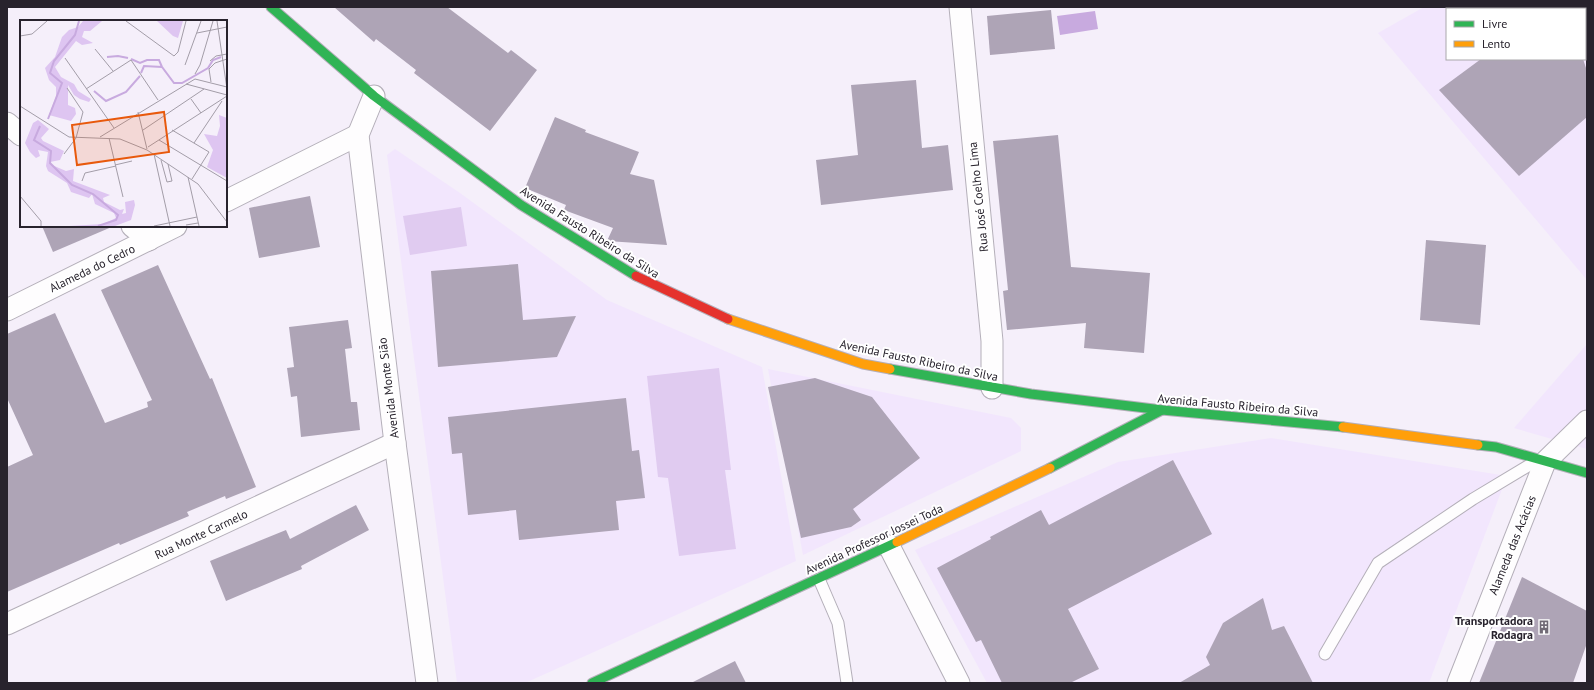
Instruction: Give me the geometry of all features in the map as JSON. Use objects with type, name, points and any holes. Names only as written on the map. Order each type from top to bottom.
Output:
[{"type":"main road","name":"Avenida Fausto Ribeiro da Silva","points":[[273,8],[374,96],[521,205],[646,282],[720,316],[808,347],[863,364],[992,388],[1162,410],[1371,430],[1496,447],[1587,473]]},
{"type":"main road","name":"Avenida Professor Jossei Toda","points":[[592,683],[889,546],[1088,450],[1162,410]]},
{"type":"street","name":"Rua José Coelho Lima","points":[[960,7],[992,341],[992,388]]},
{"type":"street","name":"Avenida Monte Sião","points":[[374,96],[358,135],[395,443],[427,683]]},
{"type":"street","points":[[7,123],[20,134]]},
{"type":"street","points":[[227,200],[358,135]]},
{"type":"street","points":[[133,227],[149,240]]},
{"type":"street","name":"Alameda do Cedro","points":[[7,310],[174,227]]},
{"type":"street","name":"Alameda das Acácias","points":[[1458,683],[1542,461],[1587,421]]},
{"type":"street","name":"Rua Monte Carmelo","points":[[7,624],[395,443]]},
{"type":"street","points":[[889,546],[959,683]]},
{"type":"lane","points":[[1325,654],[1378,563],[1473,498],[1542,461]]},
{"type":"lane","points":[[818,579],[838,623],[847,683]]},
{"type":"shaded area","points":[[1424,7],[1587,7],[1587,280],[1378,33]]},
{"type":"shaded area","points":[[1095,11],[1098,29],[1060,35],[1057,16]]},
{"type":"shaded area","points":[[395,149],[460,193],[607,300],[762,367],[796,561],[525,683],[457,683],[387,155]]},
{"type":"shaded area","points":[[461,207],[467,246],[410,255],[403,216]]},
{"type":"shaded area","points":[[1587,344],[1587,449],[1514,428]]},
{"type":"shaded area","points":[[719,368],[731,470],[725,470],[736,549],[679,556],[668,478],[658,477],[647,376]]},
{"type":"shaded area","points":[[768,369],[1011,418],[1021,428],[1021,451],[803,555]]},
{"type":"shaded area","points":[[1271,438],[1507,476],[1429,683],[987,683],[915,550],[1118,462]]},
{"type":"building","points":[[334,7],[447,7],[508,53],[511,50],[537,70],[490,131],[414,73],[416,70],[376,39],[374,42]]},
{"type":"building","points":[[1051,10],[1055,49],[990,55],[987,16]]},
{"type":"building","points":[[1480,60],[1583,60],[1587,71],[1587,117],[1519,176],[1439,90]]},
{"type":"building","points":[[916,80],[922,148],[948,145],[953,190],[821,205],[816,160],[858,155],[851,85]]},
{"type":"building","points":[[555,117],[586,130],[585,132],[639,152],[630,174],[654,180],[667,245],[607,241],[613,228],[564,210],[566,205],[525,188]]},
{"type":"building","points":[[1058,135],[1071,267],[1150,273],[1144,353],[1084,348],[1086,323],[1007,330],[1003,291],[1008,290],[993,141]]},
{"type":"building","points":[[310,196],[320,247],[259,258],[249,208]]},
{"type":"building","points":[[42,227],[112,227],[53,252]]},
{"type":"building","points":[[1426,240],[1486,245],[1480,325],[1420,320]]},
{"type":"building","points":[[518,264],[523,320],[576,316],[557,357],[438,367],[431,271]]},
{"type":"building","points":[[158,265],[210,379],[212,378],[256,487],[226,499],[225,496],[187,512],[189,516],[120,545],[119,543],[7,592],[7,467],[33,455],[7,398],[7,334],[55,313],[105,423],[148,407],[147,402],[152,400],[101,290]]},
{"type":"building","points":[[348,320],[352,348],[345,349],[351,402],[357,402],[360,430],[301,437],[297,396],[291,397],[287,368],[294,367],[289,327]]},
{"type":"building","points":[[815,378],[872,397],[920,458],[853,509],[861,520],[851,527],[801,538],[768,387]]},
{"type":"building","points":[[626,398],[632,451],[639,450],[645,498],[616,501],[619,530],[519,540],[516,510],[468,515],[462,453],[452,454],[448,417]]},
{"type":"building","points":[[1173,460],[1212,534],[1068,609],[1099,669],[1070,683],[1002,683],[981,640],[976,642],[937,568],[991,539],[990,537],[1041,510],[1049,525]]},
{"type":"building","points":[[356,505],[369,530],[301,566],[302,569],[226,601],[210,561],[286,530],[290,539]]},
{"type":"building","name":"Transportadora Rodagra","points":[[1522,577],[1587,611],[1587,643],[1573,683],[1479,683]]},
{"type":"building","points":[[1263,598],[1272,630],[1284,626],[1313,683],[1179,683],[1210,665],[1206,657],[1223,623]]},
{"type":"building","points":[[735,661],[746,683],[691,683]]},
{"type":"traffic: fast","points":[[271,7],[374,96],[521,205],[636,276]]},
{"type":"traffic: fast","points":[[890,369],[1031,394],[1162,410],[1343,427]]},
{"type":"traffic: fast","points":[[1050,468],[1162,410]]},
{"type":"traffic: fast","points":[[1478,445],[1496,447],[1587,473]]},
{"type":"traffic: fast","points":[[592,683],[897,542]]},
{"type":"traffic: slow","points":[[728,319],[863,364],[890,369]]},
{"type":"traffic: slow","points":[[1343,427],[1478,445]]},
{"type":"traffic: slow","points":[[897,542],[1050,468]]},
{"type":"traffic: jam","points":[[636,276],[728,319]]},
{"type":"place","name":"Transportadora Rodagra","points":[[1544,627]]}]
